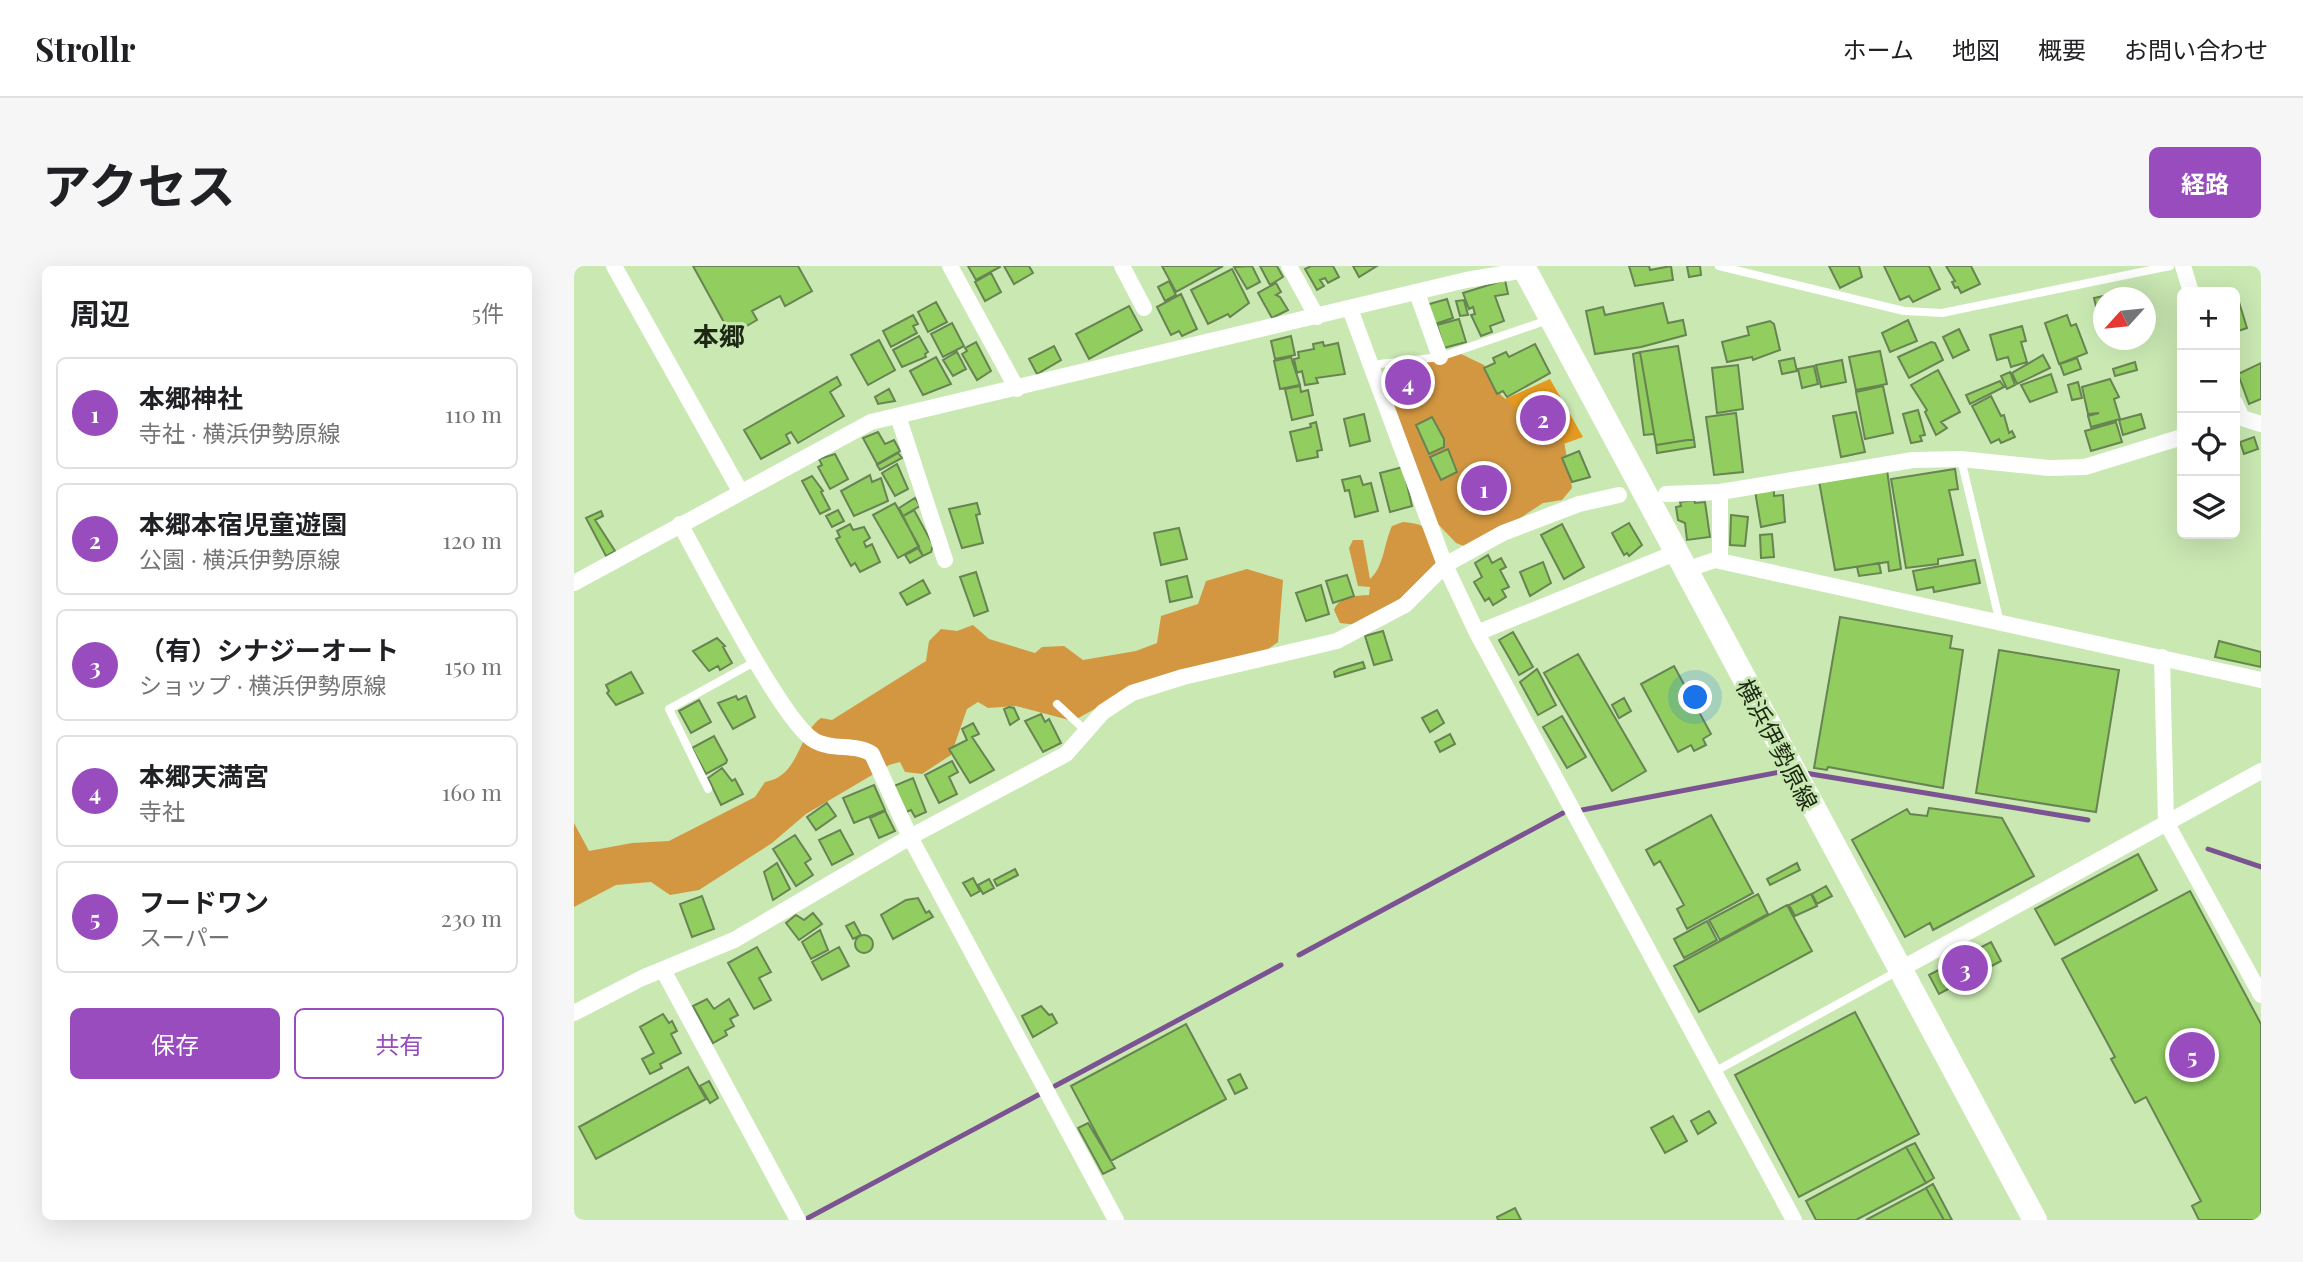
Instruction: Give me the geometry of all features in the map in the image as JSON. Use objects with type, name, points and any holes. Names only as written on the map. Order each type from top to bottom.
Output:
[{"type":"main road","name":"横浜伊勢原線","points":[[1524,268],[2035,1220]]},
{"type":"street","points":[[614,266],[740,491]]},
{"type":"street","points":[[950,266],[1017,389]]},
{"type":"street","points":[[1122,266],[1144,308]]},
{"type":"street","points":[[1289,266],[1317,317]]},
{"type":"street","points":[[2183,266],[2189,287]]},
{"type":"street","points":[[574,583],[871,422],[1417,293],[1463,273],[1524,268]]},
{"type":"street","points":[[1417,293],[1440,357]]},
{"type":"street","points":[[1350,309],[1445,565],[1476,633],[1794,1220]]},
{"type":"street","points":[[2240,415],[2261,424]]},
{"type":"street","points":[[898,416],[945,560]]},
{"type":"street","points":[[1666,494],[1720,492],[1913,460],[1961,460],[2049,468],[2085,467],[2177,439]]},
{"type":"street","points":[[1720,492],[1720,561]]},
{"type":"street","points":[[574,1013],[663,970],[734,940],[910,837],[1066,754],[1103,712],[1145,687],[1337,641],[1405,604],[1445,565],[1503,533],[1579,504],[1619,495]]},
{"type":"street","points":[[680,524],[801,730],[817,743],[861,747],[872,754],[910,837],[1116,1220]]},
{"type":"street","points":[[1476,633],[1680,561],[1715,560],[2261,680]]},
{"type":"street","points":[[2162,657],[2166,822],[2261,995]]},
{"type":"street","points":[[1899,970],[2261,771]]},
{"type":"street","points":[[663,970],[798,1220]]},
{"type":"lane","points":[[1719,266],[1904,311],[1942,313],[2170,266]]},
{"type":"lane","points":[[1371,365],[1440,357],[1551,319]]},
{"type":"lane","points":[[1961,460],[2001,625]]},
{"type":"lane","points":[[708,789],[669,709],[758,660]]},
{"type":"lane","points":[[1057,704],[1087,732]]},
{"type":"lane","points":[[1714,1072],[1899,970]]},
{"type":"shaded area","points":[[1461,354],[1484,365],[1501,395],[1522,414],[1531,428],[1551,430],[1564,441],[1572,488],[1562,500],[1543,503],[1514,522],[1464,546],[1456,543],[1437,523],[1382,374],[1395,365]],"holes":[[[1480,470],[1489,474],[1495,511],[1487,515],[1471,474]]]},
{"type":"shaded area","points":[[1550,379],[1583,437],[1533,455],[1505,399]]},
{"type":"shaded area","points":[[1403,522],[1426,528],[1443,558],[1416,591],[1357,625],[1340,623],[1334,610],[1336,605],[1348,598],[1369,595],[1370,587],[1358,586],[1349,548],[1353,540],[1363,540],[1370,579],[1381,561],[1392,526]]},
{"type":"shaded area","points":[[1247,569],[1283,580],[1278,642],[1264,652],[1143,682],[1073,721],[1016,706],[988,708],[978,702],[967,709],[951,755],[922,774],[905,772],[900,762],[889,765],[806,814],[772,843],[699,890],[670,895],[651,882],[616,885],[574,907],[574,823],[589,851],[632,843],[669,841],[755,797],[765,782],[785,772],[813,725],[821,718],[832,720],[926,661],[929,641],[941,629],[957,631],[973,625],[989,639],[1035,653],[1042,647],[1064,646],[1083,660],[1136,651],[1157,643],[1161,616],[1198,604],[1206,581]]},
{"type":"building","points":[[693,266],[798,266],[812,291],[785,306],[780,296],[752,311],[757,320],[731,335]]},
{"type":"building","points":[[968,266],[999,266],[1000,267],[976,280]]},
{"type":"building","points":[[1004,266],[1029,266],[1033,273],[1014,284]]},
{"type":"building","points":[[1162,266],[1223,266],[1176,292]]},
{"type":"building","points":[[1252,266],[1260,282],[1247,289],[1234,267]]},
{"type":"building","points":[[1260,266],[1277,266],[1283,277],[1270,285]]},
{"type":"building","points":[[1311,266],[1333,266],[1339,277],[1328,283],[1325,278],[1320,280],[1324,286],[1317,290],[1305,269]]},
{"type":"building","points":[[1353,266],[1377,266],[1359,277]]},
{"type":"building","points":[[1629,266],[1649,266],[1650,270],[1671,266],[1673,280],[1635,286]]},
{"type":"building","points":[[1687,266],[1700,266],[1701,275],[1689,277]]},
{"type":"building","points":[[1829,266],[1859,266],[1862,277],[1840,288]]},
{"type":"building","points":[[1884,266],[1929,266],[1940,289],[1913,302],[1909,296],[1900,300]]},
{"type":"building","points":[[1946,266],[1971,266],[1980,284],[1961,293],[1958,287],[1955,288],[1952,282],[1955,281]]},
{"type":"building","points":[[1232,269],[1249,303],[1230,317],[1228,314],[1208,324],[1191,290]]},
{"type":"building","points":[[991,273],[1001,292],[985,301],[975,282]]},
{"type":"building","points":[[1505,280],[1508,294],[1495,296],[1504,321],[1490,326],[1492,332],[1481,336],[1471,315],[1475,314],[1473,307],[1469,309],[1463,293]]},
{"type":"building","points":[[1169,281],[1176,295],[1165,301],[1158,287]]},
{"type":"building","points":[[1276,283],[1281,292],[1276,295],[1288,310],[1272,318],[1258,293]]},
{"type":"building","points":[[1181,294],[1197,329],[1182,336],[1179,331],[1171,335],[1157,307]]},
{"type":"building","points":[[1447,299],[1453,318],[1432,325],[1426,305]]},
{"type":"building","points":[[1464,300],[1468,315],[1460,316],[1456,301]]},
{"type":"building","points":[[936,302],[947,322],[928,332],[918,312]]},
{"type":"building","points":[[1663,303],[1668,323],[1683,320],[1686,335],[1641,347],[1595,354],[1586,311],[1603,307],[1605,315]]},
{"type":"building","points":[[2240,305],[2247,328],[2240,330]]},
{"type":"building","points":[[1129,306],[1142,330],[1089,359],[1076,334]]},
{"type":"building","points":[[913,315],[918,324],[913,326],[917,333],[891,347],[883,331]]},
{"type":"building","points":[[2067,315],[2071,326],[2076,324],[2087,353],[2059,364],[2045,323]]},
{"type":"building","points":[[1459,319],[1466,342],[1444,348],[1437,325]]},
{"type":"building","points":[[1908,320],[1917,341],[1890,352],[1882,333]]},
{"type":"building","points":[[1770,321],[1774,324],[1780,350],[1753,360],[1752,357],[1727,362],[1722,342],[1749,335],[1747,327]]},
{"type":"building","points":[[952,323],[964,346],[943,357],[931,334]]},
{"type":"building","points":[[2022,326],[2026,341],[2021,342],[2027,362],[2011,367],[2008,357],[1997,360],[1990,335]]},
{"type":"building","points":[[1959,329],[1969,350],[1953,358],[1943,337]]},
{"type":"building","points":[[919,336],[928,352],[926,357],[902,367],[893,350]]},
{"type":"building","points":[[1291,336],[1295,355],[1275,359],[1271,341]]},
{"type":"building","points":[[879,340],[895,370],[868,385],[851,355]]},
{"type":"building","points":[[976,342],[991,371],[977,380],[962,354],[967,351],[965,348]]},
{"type":"building","points":[[1323,342],[1324,346],[1338,343],[1345,374],[1316,378],[1318,383],[1305,385],[1302,371],[1297,373],[1294,359],[1299,358],[1298,352],[1314,349],[1313,344]]},
{"type":"building","points":[[1931,342],[1935,343],[1943,360],[1909,378],[1898,357]]},
{"type":"building","points":[[1535,344],[1550,373],[1507,397],[1503,391],[1497,394],[1484,368],[1495,363],[1493,358],[1506,352],[1509,357]]},
{"type":"building","points":[[1054,346],[1061,360],[1037,374],[1029,359]]},
{"type":"building","points":[[1678,346],[1694,439],[1656,445],[1640,352]]},
{"type":"building","points":[[1880,351],[1887,384],[1856,390],[1849,357]]},
{"type":"building","points":[[957,352],[966,369],[953,376],[943,360]]},
{"type":"building","points":[[1640,352],[1654,434],[1644,435],[1633,354]]},
{"type":"building","points":[[2043,355],[2050,368],[2017,384],[2012,373]]},
{"type":"building","points":[[936,357],[951,384],[923,395],[910,371]]},
{"type":"building","points":[[1291,357],[1300,385],[1280,389],[1274,361]]},
{"type":"building","points":[[1794,358],[1797,371],[1782,374],[1779,361]]},
{"type":"building","points":[[2077,358],[2081,369],[2064,375],[2060,364]]},
{"type":"building","points":[[1842,360],[1846,382],[1821,387],[1816,365]]},
{"type":"building","points":[[2135,362],[2137,370],[2115,376],[2113,369]]},
{"type":"building","points":[[2261,363],[2261,399],[2249,404],[2240,373]]},
{"type":"building","points":[[1738,365],[1743,409],[1717,413],[1712,368]]},
{"type":"building","points":[[1814,366],[1818,384],[1802,388],[1798,369]]},
{"type":"building","points":[[1938,370],[1960,412],[1941,422],[1947,428],[1936,435],[1925,412],[1927,410],[1911,385]]},
{"type":"building","points":[[2010,372],[2015,385],[2007,389],[2001,376]]},
{"type":"building","points":[[2051,374],[2057,392],[2030,402],[2021,385]]},
{"type":"building","points":[[837,377],[841,385],[830,392],[844,416],[798,443],[791,432],[786,435],[790,443],[761,459],[744,430]]},
{"type":"building","points":[[2110,379],[2119,397],[2114,399],[2120,419],[2091,427],[2088,416],[2099,413],[2088,414],[2082,387]]},
{"type":"building","points":[[2000,381],[2004,387],[1970,404],[1966,395]]},
{"type":"building","points":[[2078,382],[2082,398],[2072,400],[2068,385]]},
{"type":"building","points":[[1300,386],[1301,392],[1308,390],[1313,415],[1292,420],[1285,389]]},
{"type":"building","points":[[1883,386],[1893,433],[1865,439],[1856,392]]},
{"type":"building","points":[[889,389],[895,401],[878,404],[875,397]]},
{"type":"building","points":[[1991,396],[2001,416],[2004,415],[2009,433],[2012,431],[2015,437],[2001,443],[1999,439],[1991,443],[1972,406]]},
{"type":"building","points":[[1918,410],[1925,435],[1920,436],[1922,441],[1911,443],[1903,414]]},
{"type":"building","points":[[1856,412],[1865,452],[1841,457],[1833,416]]},
{"type":"building","points":[[1736,413],[1743,472],[1714,475],[1706,417]]},
{"type":"building","points":[[1364,414],[1370,441],[1350,446],[1344,419]]},
{"type":"building","points":[[2141,414],[2145,428],[2123,435],[2119,420]]},
{"type":"building","points":[[1432,417],[1444,439],[1444,447],[1429,454],[1416,425]]},
{"type":"building","points":[[1316,422],[1322,450],[1317,451],[1318,457],[1297,461],[1290,432],[1311,427],[1310,424]]},
{"type":"building","points":[[2116,422],[2122,442],[2091,451],[2085,431]]},
{"type":"building","points":[[878,432],[885,444],[894,440],[900,451],[877,464],[863,438]]},
{"type":"building","points":[[2254,437],[2258,449],[2244,454],[2240,442]]},
{"type":"building","points":[[1694,439],[1695,447],[1657,453],[1656,445]]},
{"type":"building","points":[[1448,449],[1457,472],[1441,480],[1430,457]]},
{"type":"building","points":[[1579,451],[1590,477],[1572,482],[1562,458]]},
{"type":"building","points":[[898,453],[902,458],[880,470],[877,465]]},
{"type":"building","points":[[835,454],[848,479],[830,489],[818,467],[822,465],[819,459]]},
{"type":"building","points":[[897,464],[908,489],[895,496],[882,473]]},
{"type":"building","points":[[1403,467],[1412,506],[1390,512],[1380,473]]},
{"type":"building","points":[[1485,467],[1486,472],[1495,469],[1502,487],[1495,489],[1500,504],[1485,509],[1480,495],[1473,498],[1466,479],[1475,476],[1474,471]]},
{"type":"building","points":[[1955,469],[1958,489],[1949,490],[1963,555],[1938,559],[1938,564],[1906,568],[1891,479]]},
{"type":"building","points":[[1887,470],[1901,569],[1889,571],[1888,562],[1835,570],[1819,481]]},
{"type":"building","points":[[870,475],[872,482],[881,478],[888,501],[854,516],[841,491]]},
{"type":"building","points":[[812,476],[823,491],[821,492],[830,509],[820,514],[802,481]]},
{"type":"building","points":[[1360,476],[1363,485],[1371,483],[1378,511],[1355,517],[1349,490],[1345,491],[1342,480]]},
{"type":"building","points":[[1755,491],[1774,491],[1774,496],[1783,495],[1785,522],[1761,527]]},
{"type":"building","points":[[915,498],[920,506],[903,516],[899,508]]},
{"type":"building","points":[[1694,500],[1695,503],[1705,502],[1710,537],[1687,540],[1685,523],[1678,520],[1676,507],[1681,506],[1680,502]]},
{"type":"building","points":[[895,503],[919,546],[898,558],[873,515]]},
{"type":"building","points":[[977,503],[980,514],[976,515],[983,543],[962,548],[949,509]]},
{"type":"building","points":[[838,510],[844,521],[832,527],[826,516]]},
{"type":"building","points":[[914,510],[933,545],[931,552],[923,556],[903,516]]},
{"type":"building","points":[[601,511],[603,516],[595,520],[615,551],[606,556],[586,518]]},
{"type":"building","points":[[1731,515],[1748,517],[1745,546],[1730,545]]},
{"type":"building","points":[[1629,523],[1642,545],[1629,556],[1627,553],[1624,555],[1612,533]]},
{"type":"building","points":[[850,524],[853,530],[864,527],[870,538],[864,542],[866,547],[872,544],[880,562],[860,572],[855,563],[851,566],[836,539],[840,537],[837,531]]},
{"type":"building","points":[[1562,524],[1584,567],[1564,579],[1541,535]]},
{"type":"building","points":[[1179,528],[1187,559],[1161,565],[1154,533]]},
{"type":"building","points":[[1772,534],[1774,557],[1761,558],[1760,535]]},
{"type":"building","points":[[918,548],[923,556],[910,563],[905,555]]},
{"type":"building","points":[[1488,555],[1492,563],[1501,558],[1506,567],[1500,570],[1509,587],[1502,590],[1506,597],[1493,605],[1489,598],[1485,601],[1474,582],[1482,577],[1475,563]]},
{"type":"building","points":[[1975,560],[1980,583],[1934,592],[1933,587],[1917,590],[1913,571]]},
{"type":"building","points":[[1543,562],[1551,583],[1530,596],[1520,572]]},
{"type":"building","points":[[1879,563],[1881,573],[1859,576],[1857,567]]},
{"type":"building","points":[[976,572],[988,611],[974,616],[960,577]]},
{"type":"building","points":[[1347,575],[1354,596],[1333,603],[1326,581]]},
{"type":"building","points":[[1187,576],[1192,597],[1170,602],[1166,581]]},
{"type":"building","points":[[923,580],[930,593],[907,605],[900,593]]},
{"type":"building","points":[[1321,585],[1329,614],[1306,621],[1296,593]]},
{"type":"building","points":[[1840,617],[1952,636],[1950,648],[1963,650],[1943,788],[1828,767],[1827,770],[1814,768]]},
{"type":"building","points":[[1383,631],[1392,660],[1374,665],[1365,636]]},
{"type":"building","points":[[1513,632],[1533,667],[1519,675],[1499,640]]},
{"type":"building","points":[[717,638],[725,646],[723,647],[732,663],[720,670],[718,666],[709,671],[693,651]]},
{"type":"building","points":[[2219,641],[2261,652],[2261,667],[2215,657]]},
{"type":"building","points":[[1999,650],[2119,670],[2096,812],[1976,793]]},
{"type":"building","points":[[1578,654],[1646,771],[1612,791],[1544,673]]},
{"type":"building","points":[[1363,662],[1365,668],[1335,677],[1334,672],[1339,669]]},
{"type":"building","points":[[1674,666],[1711,734],[1703,739],[1706,745],[1694,751],[1691,745],[1678,752],[1641,684]]},
{"type":"building","points":[[1537,669],[1556,705],[1538,715],[1520,682]]},
{"type":"building","points":[[631,672],[643,693],[616,705],[607,693],[609,691],[606,685]]},
{"type":"building","points":[[736,696],[738,700],[746,696],[755,717],[733,729],[718,703]]},
{"type":"building","points":[[1624,698],[1631,711],[1619,718],[1612,705]]},
{"type":"building","points":[[699,700],[711,722],[691,733],[679,711]]},
{"type":"building","points":[[1014,708],[1019,719],[1010,725],[1004,709]]},
{"type":"building","points":[[1437,710],[1444,723],[1430,732],[1422,718]]},
{"type":"building","points":[[1041,714],[1045,722],[1049,719],[1061,743],[1043,752],[1025,721]]},
{"type":"building","points":[[1562,716],[1586,757],[1567,768],[1543,727]]},
{"type":"building","points":[[973,723],[979,734],[972,737],[994,770],[970,783],[949,749],[967,740],[962,729]]},
{"type":"building","points":[[1450,734],[1455,744],[1440,752],[1435,742]]},
{"type":"building","points":[[714,736],[727,760],[706,774],[692,748]]},
{"type":"building","points":[[952,761],[958,772],[949,777],[957,794],[939,803],[925,775]]},
{"type":"building","points":[[722,768],[732,781],[735,779],[743,794],[721,805],[708,778]]},
{"type":"building","points":[[913,778],[926,812],[915,817],[911,810],[906,812],[894,786]]},
{"type":"building","points":[[874,785],[885,810],[854,823],[843,798]]},
{"type":"building","points":[[827,803],[836,816],[816,830],[807,817]]},
{"type":"building","points":[[1929,808],[2002,818],[2034,876],[1933,930],[1930,923],[1905,937],[1852,840],[1907,809],[1910,814],[1927,816]]},
{"type":"building","points":[[885,811],[895,831],[879,838],[870,818]]},
{"type":"building","points":[[1711,815],[1753,893],[1687,929],[1677,909],[1684,905],[1660,861],[1654,865],[1646,850]]},
{"type":"building","points":[[840,830],[853,854],[832,865],[819,840]]},
{"type":"building","points":[[795,835],[811,859],[805,863],[813,875],[796,886],[773,849]]},
{"type":"building","points":[[2138,854],[2157,890],[2055,945],[2035,909]]},
{"type":"building","points":[[777,863],[790,889],[773,900],[764,872]]},
{"type":"building","points":[[1797,863],[1800,870],[1770,885],[1767,879]]},
{"type":"building","points":[[1015,869],[1018,875],[997,886],[994,880]]},
{"type":"building","points":[[973,878],[980,891],[971,896],[963,883]]},
{"type":"building","points":[[989,879],[994,888],[983,894],[978,885]]},
{"type":"building","points":[[1826,886],[1832,896],[1817,904],[1812,894]]},
{"type":"building","points":[[2190,891],[2261,1024],[2261,1220],[2199,1220],[2192,1206],[2201,1201],[2146,1097],[2135,1103],[2111,1059],[2115,1057],[2062,959]]},
{"type":"building","points":[[1758,894],[1768,914],[1720,940],[1709,920]]},
{"type":"building","points":[[1811,894],[1817,906],[1795,916],[1789,905]]},
{"type":"building","points":[[702,896],[714,929],[692,937],[680,904]]},
{"type":"building","points":[[918,898],[926,913],[929,911],[933,917],[893,939],[881,915],[906,900]]},
{"type":"building","points":[[1787,905],[1812,951],[1699,1012],[1674,966]]},
{"type":"building","points":[[813,913],[822,924],[799,940],[786,923],[796,915],[804,920]]},
{"type":"building","points":[[1707,921],[1717,940],[1684,958],[1674,939]]},
{"type":"building","points":[[854,922],[861,935],[853,939],[846,926]]},
{"type":"building","points":[[820,930],[828,950],[811,959],[802,942]]},
{"type":"building","points":[[864,935],[870,938],[873,944],[870,950],[864,953],[858,950],[855,944],[858,938]]},
{"type":"building","points":[[1991,942],[2001,961],[1939,994],[1929,975],[1958,960],[1955,954],[1969,947],[1972,952]]},
{"type":"building","points":[[757,947],[771,972],[759,978],[771,1000],[754,1009],[728,963]]},
{"type":"building","points":[[839,947],[849,966],[822,980],[812,962]]},
{"type":"building","points":[[707,999],[714,1009],[729,999],[738,1015],[730,1019],[734,1026],[725,1031],[727,1035],[713,1043],[693,1006]]},
{"type":"building","points":[[1041,1006],[1049,1015],[1052,1014],[1057,1023],[1033,1037],[1022,1016]]},
{"type":"building","points":[[1855,1012],[1919,1134],[1799,1197],[1735,1075]]},
{"type":"building","points":[[663,1014],[669,1023],[672,1021],[677,1031],[671,1034],[681,1053],[660,1064],[662,1068],[650,1074],[642,1059],[654,1053],[640,1027]]},
{"type":"building","points":[[1186,1024],[1226,1099],[1111,1161],[1071,1086]]},
{"type":"building","points":[[688,1067],[706,1099],[596,1159],[579,1127]]},
{"type":"building","points":[[1240,1074],[1247,1088],[1235,1094],[1228,1080]]},
{"type":"building","points":[[709,1081],[718,1098],[710,1103],[700,1086]]},
{"type":"building","points":[[1709,1111],[1716,1123],[1698,1134],[1691,1121]]},
{"type":"building","points":[[1673,1116],[1687,1141],[1665,1153],[1651,1128]]},
{"type":"building","points":[[1088,1123],[1115,1168],[1103,1174],[1078,1128]]},
{"type":"building","points":[[1915,1143],[1934,1178],[1926,1183],[1906,1147]]},
{"type":"building","points":[[1906,1147],[1926,1183],[1856,1220],[1816,1220],[1806,1201]]},
{"type":"building","points":[[1933,1184],[1952,1220],[1944,1220],[1926,1188]]},
{"type":"building","points":[[1926,1188],[1944,1220],[1866,1220]]},
{"type":"building","points":[[1515,1208],[1521,1220],[1498,1220],[1497,1217]]},
{"type":"waterway","points":[[1582,810],[1785,771]]},
{"type":"waterway","points":[[1805,773],[2088,820]]},
{"type":"waterway","points":[[1299,955],[1563,813]]},
{"type":"waterway","points":[[2208,849],[2261,867]]},
{"type":"waterway","points":[[1055,1086],[1281,965]]},
{"type":"waterway","points":[[808,1218],[1040,1094]]},
{"type":"place","name":"本郷天満宮","points":[[1408,382]]},
{"type":"place","name":"本郷本宿児童遊園","points":[[1543,418]]},
{"type":"place","name":"本郷神社","points":[[1484,488]]},
{"type":"place","name":"（有）シナジーオート","points":[[1965,968]]},
{"type":"place","name":"フードワン","points":[[2192,1055]]},
{"type":"district","name":"本郷","points":[[719,335]]}]
